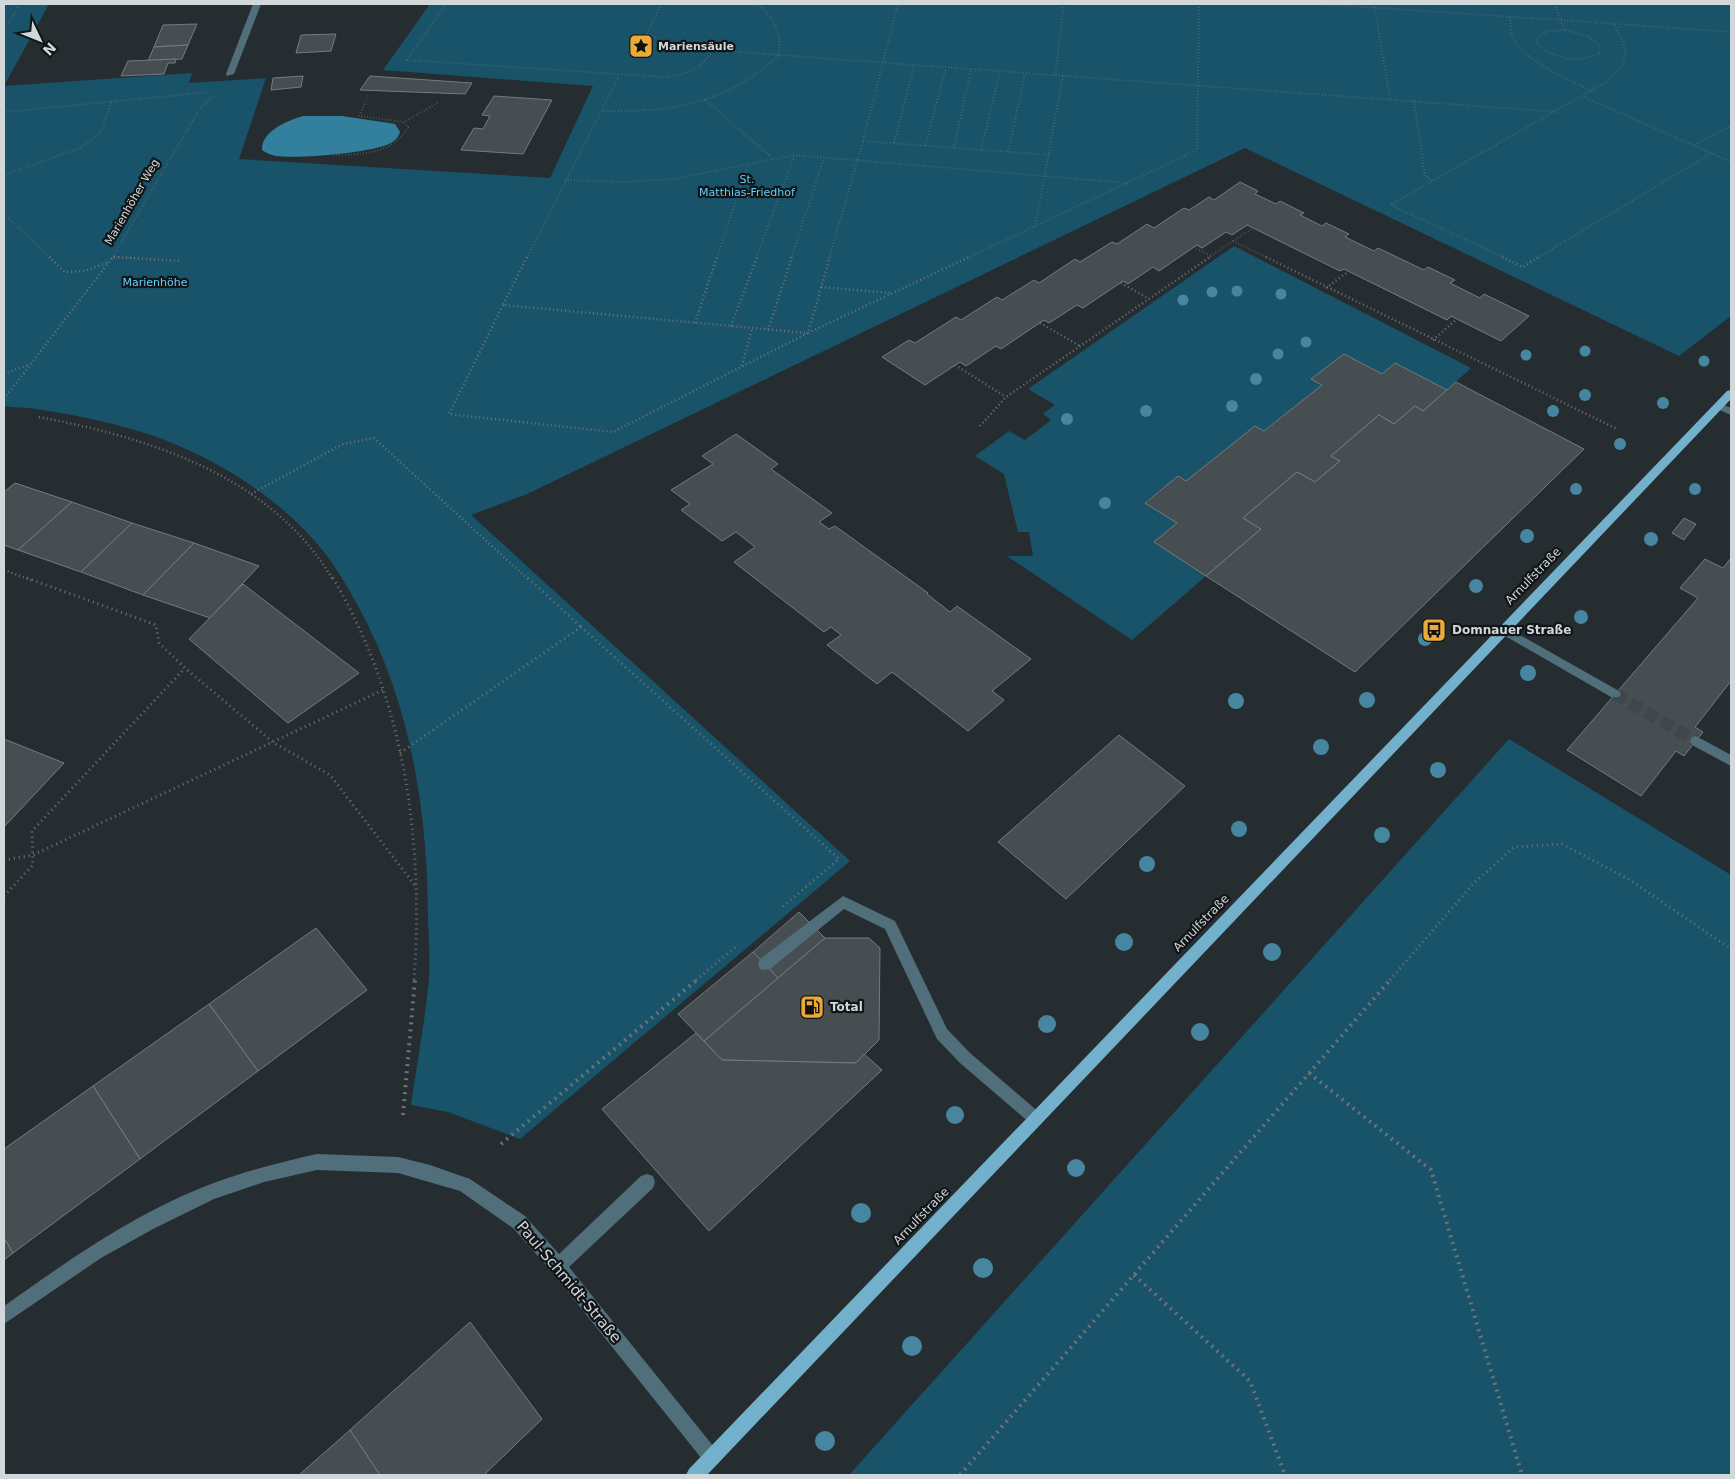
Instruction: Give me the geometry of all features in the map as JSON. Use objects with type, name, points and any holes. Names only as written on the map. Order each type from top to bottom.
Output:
[{"type":"main road","name":"Arnulfstraße","points":[[695,1475],[1731,393]]},
{"type":"street","points":[[230,74],[257,4]]},
{"type":"street","points":[[1719,406],[1731,412]]},
{"type":"street","points":[[1504,630],[1615,694]]},
{"type":"street","points":[[1696,741],[1731,761]]},
{"type":"street","points":[[765,964],[843,902],[890,925],[942,1034],[965,1058],[1036,1119]]},
{"type":"street","name":"Paul-Schmidt-Straße","points":[[4,1316],[94,1252],[147,1223],[211,1192],[264,1174],[317,1162],[398,1165],[430,1173],[464,1185],[519,1222],[558,1266],[712,1458]]},
{"type":"street","points":[[558,1266],[647,1182]]},
{"type":"path","points":[[4,31],[20,4]]},
{"type":"path","points":[[446,4],[406,60],[619,76],[672,77],[687,73],[707,62],[713,50]]},
{"type":"path","points":[[661,4],[647,34],[648,42],[664,46],[884,64],[1558,112]]},
{"type":"path","points":[[603,111],[659,110],[716,97],[747,84],[767,69],[779,55],[780,36],[774,21],[758,4]]},
{"type":"path","points":[[808,333],[863,141],[898,4]]},
{"type":"path","points":[[1055,76],[1064,4]]},
{"type":"path","points":[[619,76],[603,111],[565,180],[502,305],[449,414],[613,432],[808,333],[1197,150],[1199,4]]},
{"type":"path","points":[[1318,4],[1731,32]]},
{"type":"path","points":[[1374,4],[1390,99]]},
{"type":"path","points":[[1554,4],[1566,30],[1581,33],[1594,40],[1600,46],[1599,53],[1589,59],[1557,56],[1542,49],[1537,43],[1538,36],[1544,32],[1566,30]]},
{"type":"path","points":[[1510,17],[1511,32],[1525,50],[1539,62],[1594,91]]},
{"type":"path","points":[[1614,24],[1625,44],[1622,63],[1615,75],[1594,91],[1558,112],[1391,204],[1523,267],[1712,154]]},
{"type":"path","points":[[647,34],[662,38],[665,41],[664,46]]},
{"type":"path","points":[[894,143],[914,66]]},
{"type":"path","points":[[925,146],[946,68]]},
{"type":"path","points":[[954,148],[971,70]]},
{"type":"path","points":[[981,150],[1000,72]]},
{"type":"path","points":[[1008,152],[1025,74]]},
{"type":"path","points":[[1035,227],[1050,155],[1063,76]]},
{"type":"path","name":"Marienhöher Weg","points":[[4,399],[113,257],[199,110],[218,91],[111,102]]},
{"type":"path","points":[[368,96],[359,116],[404,122],[439,102]]},
{"type":"path","points":[[1584,96],[1731,162]]},
{"type":"path","points":[[705,100],[770,156]]},
{"type":"path","points":[[1414,101],[1425,176],[1433,181]]},
{"type":"path","points":[[4,112],[111,102],[101,133],[80,148],[4,175]]},
{"type":"path","points":[[333,155],[367,153],[382,149],[405,136],[408,127],[404,122]]},
{"type":"path","points":[[1694,145],[1731,126]]},
{"type":"path","points":[[863,141],[1050,155]]},
{"type":"path","points":[[565,180],[629,181],[709,174],[770,156],[795,155],[1126,184]]},
{"type":"path","points":[[731,326],[795,155]]},
{"type":"path","points":[[768,330],[824,158]]},
{"type":"path","points":[[695,323],[748,164]]},
{"type":"path","points":[[4,214],[65,272],[84,271],[109,262]]},
{"type":"path","points":[[980,426],[1006,397],[1253,228]]},
{"type":"path","points":[[1233,241],[1616,429]]},
{"type":"path","points":[[1194,247],[1211,256]]},
{"type":"path","points":[[113,257],[181,261]]},
{"type":"path","points":[[1326,288],[1349,271]]},
{"type":"path","points":[[1121,283],[1149,299]]},
{"type":"path","points":[[821,287],[891,293]]},
{"type":"path","points":[[502,305],[808,333]]},
{"type":"path","points":[[1433,340],[1458,319]]},
{"type":"path","points":[[1040,323],[1080,346]]},
{"type":"path","points":[[742,366],[752,328]]},
{"type":"path","points":[[4,374],[30,364]]},
{"type":"path","points":[[955,365],[1006,397]]},
{"type":"path","points":[[39,417],[102,428],[148,442],[198,463],[251,494],[288,526],[324,563],[364,634],[385,689],[408,787],[417,888],[415,983],[403,1115]]},
{"type":"path","points":[[251,494],[343,444],[374,438],[839,860],[779,910]]},
{"type":"path","points":[[4,570],[156,625],[159,643],[185,668],[274,743],[330,776],[417,888]]},
{"type":"path","points":[[400,752],[581,627]]},
{"type":"path","points":[[4,896],[33,865],[32,831],[185,668]]},
{"type":"path","points":[[4,860],[33,855],[385,689]]},
{"type":"path","points":[[960,1475],[1474,883],[1514,847],[1562,844],[1630,880],[1731,949]]},
{"type":"path","points":[[501,1144],[741,942]]},
{"type":"path","points":[[1309,1073],[1431,1170],[1522,1475]]},
{"type":"path","points":[[1134,1275],[1250,1381],[1286,1475]]},
{"type":"green space","points":[[4,4],[49,4],[4,86]]},
{"type":"green space","points":[[430,4],[1731,4],[1731,316],[1679,356],[1245,148],[525,495],[471,515],[850,861],[520,1139],[448,1112],[411,1105],[429,979],[427,881],[420,799],[413,759],[391,680],[376,641],[357,604],[331,562],[319,546],[280,507],[244,481],[206,458],[165,440],[101,421],[52,411],[4,406],[4,86],[192,73],[189,83],[266,78],[239,159],[550,178],[593,86],[383,70]]},
{"type":"green space","points":[[1234,246],[1471,368],[1447,390],[1395,363],[1382,374],[1344,354],[1311,379],[1322,385],[1264,431],[1255,426],[1186,481],[1178,476],[1145,502],[1177,523],[1206,576],[1132,640],[1007,556],[1033,556],[1029,532],[1018,532],[1004,474],[975,456],[1009,431],[1025,440],[1051,420],[1043,414],[1055,405],[1028,389]]},
{"type":"green space","points":[[1509,739],[1731,875],[1731,1475],[849,1475]]},
{"type":"shaded area","points":[[303,116],[342,116],[389,123],[395,124],[400,132],[391,143],[368,150],[317,156],[286,157],[274,156],[262,150],[263,143],[270,132],[283,124]]},
{"type":"building","points":[[197,24],[188,45],[154,47],[163,25]]},
{"type":"building","points":[[336,34],[331,51],[296,53],[301,35]]},
{"type":"building","points":[[188,45],[182,59],[148,61],[154,47]]},
{"type":"building","points":[[176,59],[175,63],[168,63],[164,74],[121,76],[128,61]]},
{"type":"building","points":[[303,76],[301,87],[271,90],[273,78]]},
{"type":"building","points":[[370,76],[472,83],[465,94],[360,90]]},
{"type":"building","points":[[494,96],[552,100],[523,154],[461,150],[474,128],[483,129],[490,116],[482,115]]},
{"type":"building","points":[[1240,182],[1258,191],[1255,194],[1276,204],[1280,201],[1304,213],[1300,215],[1322,226],[1326,223],[1349,234],[1345,237],[1374,251],[1378,248],[1424,270],[1428,267],[1455,280],[1450,283],[1480,298],[1484,294],[1529,316],[1501,341],[1451,316],[1447,320],[1344,269],[1340,271],[1247,225],[1232,235],[1226,232],[1202,248],[1197,245],[1159,271],[1153,267],[1128,284],[1123,281],[1083,308],[1077,305],[1049,323],[1044,320],[1001,349],[996,346],[966,366],[960,362],[925,385],[882,357],[909,340],[915,343],[956,317],[961,320],[997,297],[1002,300],[1034,280],[1039,283],[1075,259],[1080,262],[1112,242],[1117,244],[1147,224],[1154,228],[1184,208],[1189,210],[1209,197],[1214,200]]},
{"type":"building","points":[[1344,354],[1382,374],[1395,363],[1447,390],[1423,411],[1415,406],[1394,424],[1379,415],[1331,456],[1340,461],[1315,482],[1297,472],[1243,518],[1261,529],[1206,576],[1154,542],[1177,523],[1145,503],[1178,476],[1186,481],[1255,426],[1264,431],[1322,385],[1311,379]]},
{"type":"building","points":[[1456,382],[1584,449],[1355,672],[1206,576],[1261,529],[1243,518],[1297,472],[1315,482],[1340,461],[1331,456],[1379,415],[1394,424],[1415,406],[1423,411]]},
{"type":"building","points":[[736,434],[778,464],[771,469],[832,513],[819,522],[829,529],[835,526],[928,593],[950,612],[957,606],[1031,659],[992,691],[1004,700],[968,731],[892,672],[877,684],[827,645],[841,635],[831,627],[824,632],[734,562],[755,547],[736,532],[722,541],[681,510],[690,504],[671,490],[713,464],[702,456]]},
{"type":"building","points":[[15,483],[72,502],[18,550],[4,545],[4,492]]},
{"type":"building","points":[[72,502],[132,523],[81,572],[18,550]]},
{"type":"building","points":[[1684,518],[1696,524],[1684,540],[1672,533]]},
{"type":"building","points":[[132,523],[194,543],[143,595],[81,572]]},
{"type":"building","points":[[194,543],[259,566],[210,618],[143,595]]},
{"type":"building","points":[[1731,558],[1731,681],[1695,727],[1703,732],[1684,756],[1676,751],[1641,796],[1567,750],[1698,598],[1680,588],[1705,559],[1723,568]]},
{"type":"building","points":[[243,584],[359,673],[288,723],[189,639]]},
{"type":"building","points":[[1119,735],[1185,786],[1066,899],[998,842]]},
{"type":"building","points":[[4,739],[64,763],[4,827]]},
{"type":"building","points":[[799,912],[825,938],[778,978],[753,952]]},
{"type":"building","points":[[316,928],[367,990],[258,1071],[209,1004]]},
{"type":"building","points":[[825,938],[869,938],[880,948],[879,1040],[856,1063],[722,1060],[704,1041]]},
{"type":"building","points":[[753,952],[778,978],[704,1041],[678,1014]]},
{"type":"building","points":[[209,1004],[258,1071],[140,1159],[93,1086]]},
{"type":"building","points":[[696,1033],[722,1060],[856,1063],[864,1054],[882,1070],[709,1231],[602,1109]]},
{"type":"building","points":[[93,1086],[140,1159],[13,1253],[4,1238],[4,1149]]},
{"type":"building","points":[[4,1238],[13,1253],[4,1260]]},
{"type":"building","points":[[470,1322],[542,1419],[484,1475],[380,1475],[350,1430]]},
{"type":"building","points":[[350,1430],[380,1475],[299,1475]]},
{"type":"tunnel","points":[[1615,694],[1696,741]]},
{"type":"place","name":"Mariensäule","points":[[641,46]]},
{"type":"place","name":"Domnauer Straße","points":[[1434,630]]},
{"type":"place","name":"Total","points":[[812,1007]]},
{"type":"park label","name":"St. Matthias-Friedhof","points":[[747,185]]},
{"type":"park label","name":"Marienhöhe","points":[[155,282]]}]
